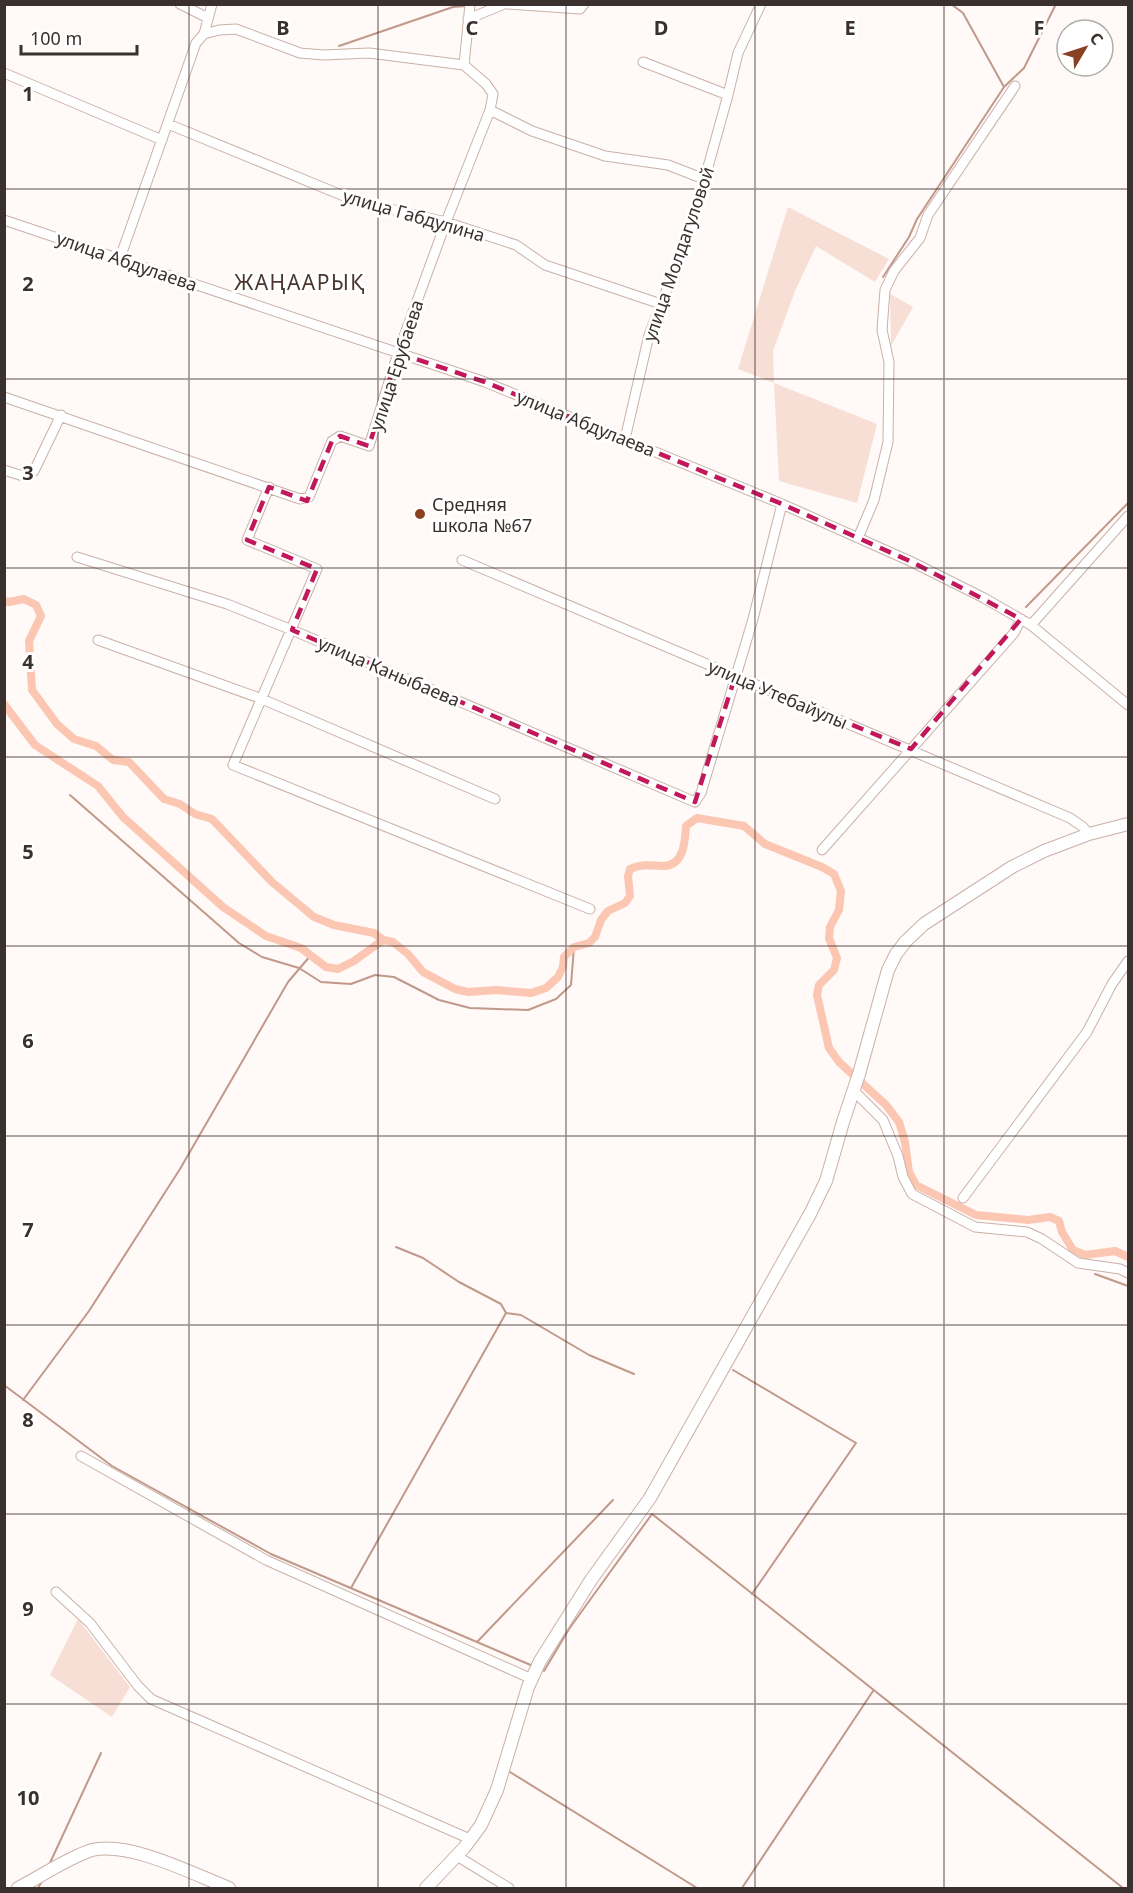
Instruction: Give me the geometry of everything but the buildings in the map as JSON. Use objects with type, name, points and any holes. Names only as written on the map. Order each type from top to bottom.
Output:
[{"type":"main road","points":[[426,1888],[457,1856],[481,1825],[497,1790],[528,1688],[536,1670],[591,1580],[650,1498],[810,1214],[826,1181],[888,970],[896,954],[924,924],[1012,867],[1044,851],[1089,834],[1128,824]]},
{"type":"main road","points":[[18,1888],[77,1856],[93,1850],[110,1848],[164,1861],[229,1888]]},
{"type":"street","points":[[180,4],[208,18]]},
{"type":"street","points":[[120,258],[196,43],[204,34],[212,4]]},
{"type":"street","points":[[464,65],[470,4]]},
{"type":"street","points":[[468,19],[506,4],[580,9],[584,4]]},
{"type":"street","name":"улица Молдагуловой","points":[[625,439],[649,335],[691,228],[738,53],[761,4]]},
{"type":"street","points":[[204,34],[236,29],[300,53],[324,55],[369,53],[464,65],[486,84],[493,94],[490,110],[532,131],[604,156],[668,165],[704,180]]},
{"type":"street","points":[[642,62],[728,95]]},
{"type":"street","points":[[4,72],[162,140]]},
{"type":"street","points":[[858,538],[874,500],[888,442],[889,362],[882,330],[885,291],[894,271],[920,238],[928,215],[1015,86]]},
{"type":"street","name":"улица Ерубаева","points":[[4,397],[300,499],[309,497],[332,441],[340,436],[369,446],[398,354],[490,110]]},
{"type":"street","name":"улица Габдулина","points":[[168,124],[356,201],[446,222],[516,245],[545,265],[661,304]]},
{"type":"street","name":"улица Абдулаева","points":[[4,220],[485,382],[782,504],[922,567],[984,598],[1030,625],[1128,705]]},
{"type":"street","points":[[4,470],[26,477],[34,471],[61,415]]},
{"type":"street","points":[[269,487],[247,540],[317,569],[233,765],[590,909]]},
{"type":"street","points":[[735,677],[753,619],[782,504]]},
{"type":"street","points":[[1030,625],[1128,516]]},
{"type":"street","name":"улица Каныбаева","points":[[77,557],[227,604],[695,802],[701,793],[735,677]]},
{"type":"street","name":"улица Утебайулы","points":[[462,560],[1071,818],[1089,834]]},
{"type":"street","points":[[822,850],[1014,633],[1021,620]]},
{"type":"street","points":[[98,640],[262,699],[495,799]]},
{"type":"street","points":[[963,1198],[1087,1032],[1112,984],[1128,962]]},
{"type":"street","points":[[856,1082],[883,1120],[898,1156],[903,1177],[912,1194],[975,1227],[1027,1232],[1042,1239],[1078,1263],[1120,1269],[1128,1274]]},
{"type":"street","points":[[81,1456],[266,1560],[536,1670]]},
{"type":"street","points":[[56,1592],[90,1623],[138,1686],[151,1699],[470,1839]]},
{"type":"street","points":[[457,1856],[509,1888]]},
{"type":"highlighted area","points":[[398,353],[485,382],[782,504],[912,562],[1021,619],[911,749],[735,677],[695,802],[292,630],[317,569],[247,540],[269,487],[307,501],[332,441],[340,436],[369,446]]},
{"type":"shaded area","points":[[788,207],[889,259],[875,282],[816,246],[795,291],[773,351],[774,383],[738,369]]},
{"type":"shaded area","points":[[890,294],[913,307],[891,346]]},
{"type":"shaded area","points":[[774,383],[877,424],[857,503],[779,481]]},
{"type":"shaded area","points":[[78,1619],[130,1687],[112,1717],[50,1675]]},
{"type":"waterway","points":[[472,6],[480,4]]},
{"type":"waterway","points":[[883,277],[909,237],[917,219],[1004,87],[963,13],[951,4]]},
{"type":"waterway","points":[[1004,87],[1024,68],[1056,4]]},
{"type":"waterway","points":[[339,46],[453,7],[466,6]]},
{"type":"waterway","points":[[1026,607],[1128,503]]},
{"type":"waterway","points":[[4,601],[24,599],[36,605],[41,616],[29,641],[32,690],[57,724],[74,739],[96,746],[113,760],[129,762],[164,799],[180,804],[195,814],[212,819],[272,882],[314,917],[334,925],[374,933],[383,940],[393,942],[408,954],[423,972],[455,989],[468,992],[497,990],[531,993],[546,988],[558,977],[563,967],[564,957],[574,947],[589,943],[595,937],[601,920],[608,911],[625,903],[630,896],[628,876],[630,869],[643,865],[670,865],[675,862],[682,852],[686,826],[697,818],[744,826],[765,844],[834,874],[841,891],[839,910],[830,927],[829,938],[837,958],[834,970],[819,985],[817,995],[829,1048],[839,1062],[886,1105],[899,1122],[905,1142],[909,1172],[916,1185],[976,1215],[1028,1220],[1050,1217],[1059,1221],[1062,1232],[1073,1250],[1085,1255],[1115,1251],[1128,1257]]},
{"type":"waterway","points":[[4,704],[35,745],[98,786],[123,817],[223,907],[266,936],[301,948],[326,967],[338,969],[354,961],[383,940]]},
{"type":"waterway","points":[[70,795],[239,943],[262,957],[299,968],[321,982],[351,984],[375,975],[394,977],[439,1000],[470,1008],[528,1010],[556,999],[571,985],[574,947]]},
{"type":"waterway","points":[[23,1400],[89,1311],[180,1169],[288,982],[311,955]]},
{"type":"waterway","points":[[351,1588],[506,1313],[501,1304],[459,1282],[423,1258],[396,1247]]},
{"type":"waterway","points":[[1095,1274],[1128,1286]]},
{"type":"waterway","points":[[506,1313],[521,1315],[589,1355],[634,1374]]},
{"type":"waterway","points":[[733,1370],[856,1443],[752,1594]]},
{"type":"waterway","points":[[4,1385],[112,1466],[271,1554],[533,1666]]},
{"type":"waterway","points":[[477,1642],[613,1500]]},
{"type":"waterway","points":[[541,1669],[544,1671],[569,1629],[652,1514],[1123,1888]]},
{"type":"waterway","points":[[742,1888],[873,1691]]},
{"type":"waterway","points":[[49,1865],[101,1753]]},
{"type":"waterway","points":[[510,1772],[697,1888]]},
{"type":"waterway","points":[[38,1888],[42,1881]]},
{"type":"place","name":"Средняя школа №67","points":[[420,514]]},
{"type":"district","name":"ЖАҢААРЫҚ","points":[[300,282]]}]
